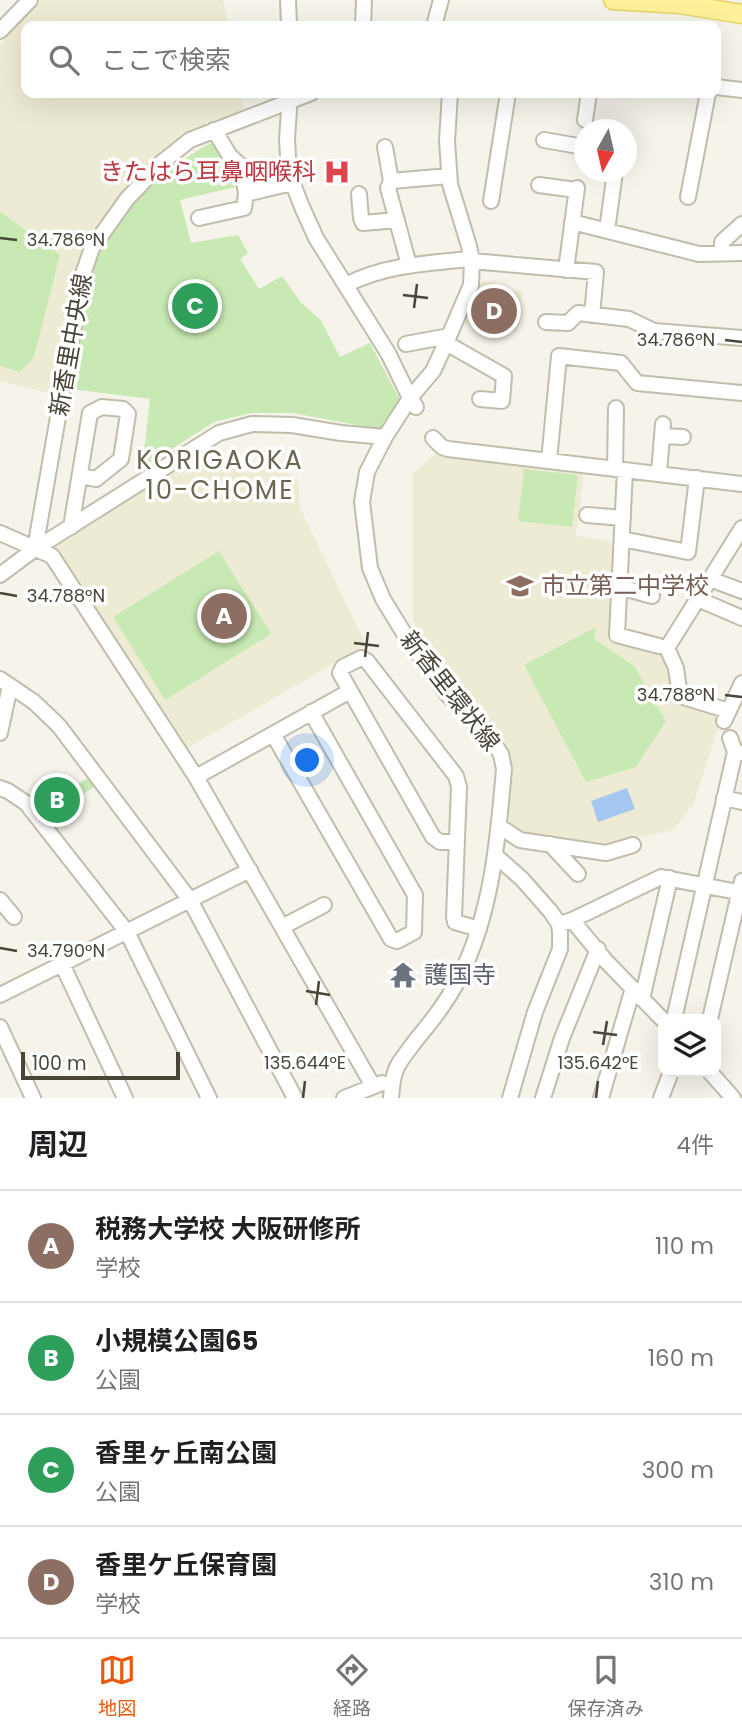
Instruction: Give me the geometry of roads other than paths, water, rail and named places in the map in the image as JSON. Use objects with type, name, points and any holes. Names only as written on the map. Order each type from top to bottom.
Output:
[{"type":"main road","points":[[613,0],[677,2],[742,13]]},
{"type":"street","points":[[3,23],[30,0]]},
{"type":"street","points":[[288,0],[289,21]]},
{"type":"street","points":[[363,21],[364,0]]},
{"type":"street","points":[[721,88],[742,90]]},
{"type":"street","name":"新香里中央線","points":[[35,549],[83,274],[92,248],[127,199],[161,163],[190,140],[288,98]]},
{"type":"street","points":[[290,98],[287,139],[292,183],[316,238],[388,353],[413,403]]},
{"type":"street","points":[[450,98],[447,141],[450,184],[472,260]]},
{"type":"street","points":[[491,201],[507,98]]},
{"type":"street","points":[[585,119],[588,98]]},
{"type":"street","points":[[688,197],[707,98]]},
{"type":"street","points":[[199,218],[244,208],[246,194],[242,167],[230,156],[215,130]]},
{"type":"street","points":[[544,141],[574,146]]},
{"type":"street","points":[[385,147],[391,181],[388,188],[409,265]]},
{"type":"street","points":[[391,181],[450,176]]},
{"type":"street","points":[[607,230],[614,182]]},
{"type":"street","points":[[246,194],[292,183]]},
{"type":"street","points":[[539,186],[577,189],[566,270]]},
{"type":"street","points":[[359,194],[363,223],[397,220]]},
{"type":"street","points":[[572,222],[699,254],[742,253]]},
{"type":"street","points":[[722,253],[722,242],[742,224]]},
{"type":"street","points":[[346,285],[359,278],[409,265],[472,260],[596,272],[592,315]]},
{"type":"street","name":"新香里環状線","points":[[391,1098],[399,1063],[436,1016],[458,981],[479,929],[496,856],[504,769],[501,754],[493,742],[446,693],[404,635],[383,599],[370,569],[362,502],[367,472],[385,437],[413,403],[433,371],[448,339],[471,285],[472,260]]},
{"type":"street","points":[[546,322],[568,323],[578,313],[629,319],[654,331],[742,338]]},
{"type":"street","points":[[406,344],[448,339],[504,376],[500,417]]},
{"type":"street","points":[[549,461],[559,356],[621,363],[637,383],[742,393]]},
{"type":"street","points":[[480,399],[502,401]]},
{"type":"street","points":[[71,527],[90,413],[102,408],[123,409],[128,414],[121,459],[96,479],[80,475]]},
{"type":"street","points":[[616,408],[623,518],[617,635],[659,646]]},
{"type":"street","points":[[0,575],[35,549],[219,433],[252,424],[266,424],[385,437]]},
{"type":"street","points":[[659,473],[663,430],[683,438]]},
{"type":"street","points":[[433,438],[448,449],[742,484]]},
{"type":"street","points":[[622,539],[688,552],[697,478]]},
{"type":"street","points":[[587,515],[623,518]]},
{"type":"street","points":[[742,528],[667,648],[676,668],[680,696],[727,716],[742,683]]},
{"type":"street","points":[[0,533],[52,556],[196,777],[373,1086]]},
{"type":"street","points":[[710,579],[742,592]]},
{"type":"street","points":[[620,587],[652,596]]},
{"type":"street","points":[[698,599],[742,618]]},
{"type":"street","points":[[456,842],[440,842],[433,837],[340,673],[343,667],[361,658],[367,661],[456,776],[459,787],[454,917],[455,922],[479,929]]},
{"type":"street","points":[[0,733],[5,682],[34,702],[60,726],[190,900],[295,1098]]},
{"type":"street","points":[[196,777],[350,691]]},
{"type":"street","points":[[273,734],[391,940],[397,941],[414,932],[415,895],[312,712]]},
{"type":"street","points":[[675,1014],[724,798],[738,752],[730,738]]},
{"type":"street","points":[[0,788],[26,803],[127,932],[209,1098]]},
{"type":"street","points":[[724,798],[742,802]]},
{"type":"street","points":[[499,826],[520,840],[610,858],[633,845]]},
{"type":"street","points":[[550,844],[578,874]]},
{"type":"street","points":[[496,856],[522,879],[551,912],[598,950],[658,1015]]},
{"type":"street","points":[[0,995],[250,870]]},
{"type":"street","points":[[566,922],[661,877],[704,886],[741,889],[711,1014]]},
{"type":"street","points":[[601,1098],[637,993],[670,878]]},
{"type":"street","points":[[282,927],[324,905]]},
{"type":"street","points":[[512,1097],[535,1012],[560,949],[566,922]]},
{"type":"street","points":[[543,1098],[562,1038],[598,950]]},
{"type":"street","points":[[62,964],[125,1098]]},
{"type":"street","points":[[0,1027],[33,1098]]},
{"type":"street","points":[[661,1098],[669,1077]]},
{"type":"street","points":[[714,1077],[733,1098]]},
{"type":"street","points":[[344,1098],[393,1080]]},
{"type":"water","points":[[627,788],[635,809],[598,822],[591,801]]},
{"type":"place","name":"きたはら耳鼻咽喉科","points":[[337,172]]},
{"type":"place","name":"香里ヶ丘南公園","points":[[195,306]]},
{"type":"place","name":"香里ケ丘保育園","points":[[494,311]]},
{"type":"place","name":"市立第二中学校","points":[[520,586]]},
{"type":"place","name":"税務大学校 大阪研修所","points":[[224,616]]},
{"type":"place","name":"小規模公園65","points":[[57,800]]},
{"type":"place","name":"護国寺","points":[[403,975]]},
{"type":"district","name":"KORIGAOKA 10-CHOME","points":[[220,474]]}]
